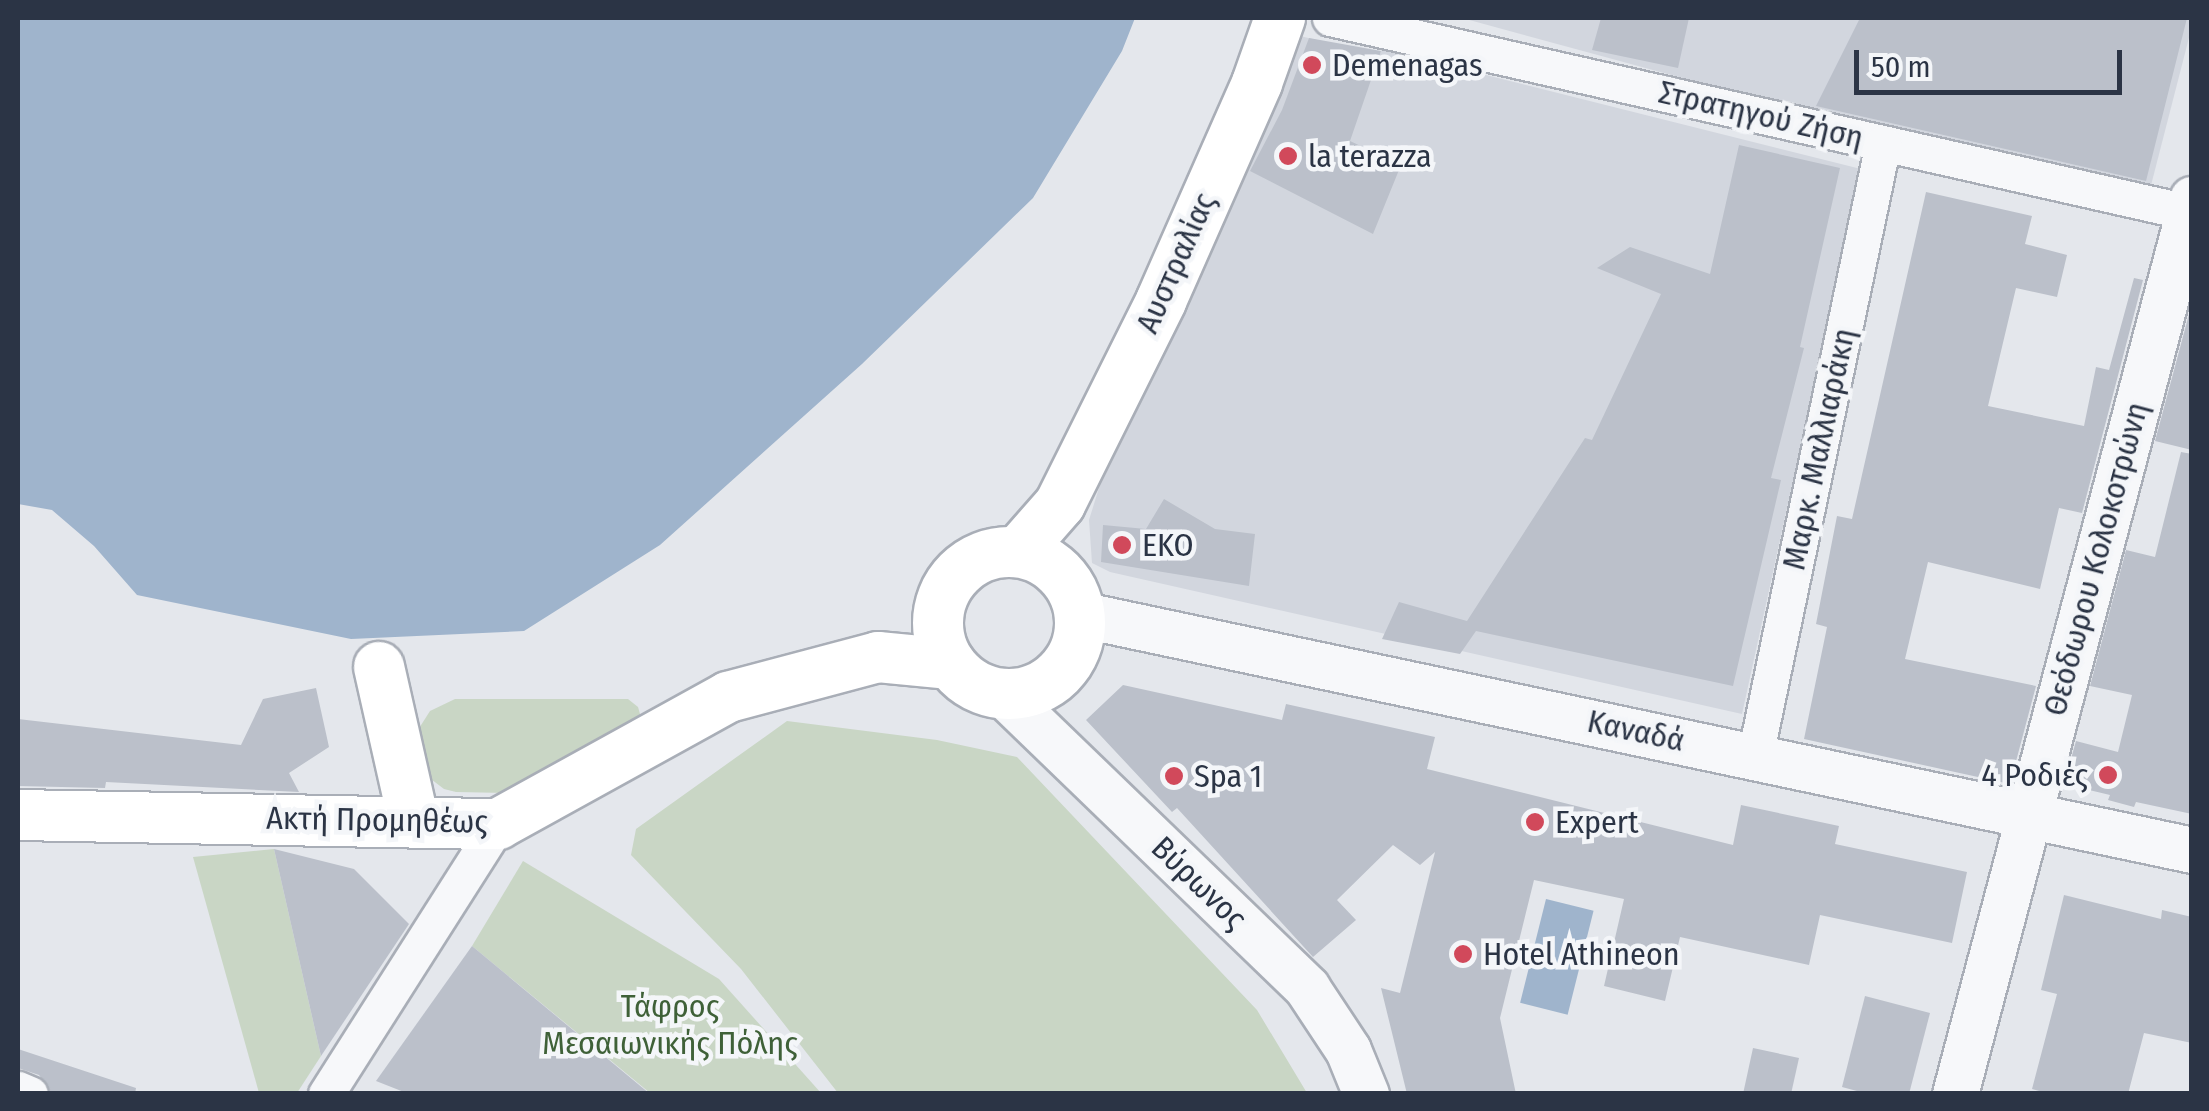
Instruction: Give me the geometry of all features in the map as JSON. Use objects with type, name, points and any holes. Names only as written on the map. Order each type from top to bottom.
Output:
[{"type":"main road","name":"Αυστραλίας","points":[[1052,579],[1060,504],[1161,301],[1257,83],[1280,18]]},
{"type":"main road","points":[[994,553],[1052,579],[1076,644],[1055,677],[1034,689],[1003,694],[967,680],[944,642],[943,596],[954,576],[973,561],[994,553]]},
{"type":"main road","name":"Ακτή Προμηθέως","points":[[18,815],[498,824],[728,697],[944,642]]},
{"type":"main road","points":[[380,667],[414,822]]},
{"type":"street","name":"Στρατηγού Ζήση","points":[[1330,18],[2190,208]]},
{"type":"street","name":"Μαρκ. Μαλλιαράκη","points":[[1755,756],[1883,143]]},
{"type":"street","name":"Θεόδωρου Κολοκοτρώνη","points":[[1955,1094],[2190,208]]},
{"type":"street","name":"Καναδά","points":[[1052,579],[1755,756],[2192,850]]},
{"type":"street","name":"Βύρωνος","points":[[1003,694],[1308,988],[1348,1050],[1366,1094]]},
{"type":"street","points":[[336,1080],[498,824]]},
{"type":"street","points":[[18,1089],[30,1094]]},
{"type":"shaded area","points":[[1462,18],[2191,18],[2192,26],[2148,197],[1800,110]]},
{"type":"shaded area","points":[[1296,35],[1379,55],[1382,49],[1861,169],[1742,714],[1110,572],[1092,563],[1089,520],[1103,475]]},
{"type":"green space","points":[[455,699],[628,699],[638,707],[642,721],[507,793],[456,792],[444,789],[423,773],[416,733],[430,711]]},
{"type":"green space","points":[[787,721],[937,740],[1017,757],[1257,1010],[1307,1093],[838,1093],[741,969],[631,855],[636,829]]},
{"type":"green space","points":[[274,849],[321,1056],[297,1093],[259,1093],[193,857]]},
{"type":"green space","name":"Τάφρος Μεσαιωνικής Πόλης","points":[[523,861],[719,979],[821,1093],[650,1093],[472,946]]},
{"type":"water","points":[[18,18],[1135,18],[1122,51],[1033,198],[862,364],[660,545],[524,631],[351,639],[137,595],[94,546],[52,510],[18,504]]},
{"type":"water","points":[[1546,899],[1594,911],[1568,1015],[1520,1003]]},
{"type":"building","points":[[1601,18],[1689,18],[1678,68],[1592,50]]},
{"type":"building","points":[[1860,18],[2187,18],[2146,181],[1816,106]]},
{"type":"building","points":[[1309,38],[1381,51],[1350,141],[1401,165],[1373,234],[1250,171],[1282,110]]},
{"type":"building","points":[[1739,145],[1840,168],[1800,347],[1804,348],[1771,478],[1781,480],[1733,686],[1476,631],[1460,654],[1382,639],[1399,602],[1467,621],[1585,438],[1592,440],[1661,294],[1597,268],[1630,247],[1710,274]]},
{"type":"building","points":[[1926,192],[2032,216],[2025,244],[2067,255],[2057,297],[2016,288],[1988,406],[2084,426],[2096,367],[2109,370],[2134,278],[2143,280],[2082,513],[2059,508],[2040,589],[1928,562],[1905,659],[2036,686],[2010,784],[1804,739],[1827,627],[1816,624],[1837,516],[1852,519]]},
{"type":"building","points":[[2192,303],[2192,450],[2155,441]]},
{"type":"building","points":[[2181,452],[2192,454],[2192,814],[2136,802],[2134,807],[2108,800],[2110,795],[2064,784],[2076,741],[2118,752],[2132,695],[2090,686],[2126,550],[2155,557]]},
{"type":"building","points":[[1164,499],[1215,529],[1255,534],[1249,586],[1101,562],[1103,525],[1146,529]]},
{"type":"building","points":[[1123,685],[1282,720],[1286,704],[1435,737],[1427,769],[1733,845],[1741,805],[1839,826],[1835,844],[1967,872],[1952,943],[1820,915],[1809,965],[1680,937],[1665,1001],[1604,986],[1624,899],[1534,880],[1500,1018],[1516,1094],[1407,1094],[1381,988],[1400,993],[1435,852],[1420,865],[1393,845],[1337,900],[1356,920],[1313,957],[1177,808],[1172,812],[1086,720]]},
{"type":"building","points":[[316,688],[329,747],[289,773],[299,792],[106,782],[105,788],[18,786],[18,719],[241,745],[263,699]]},
{"type":"building","points":[[274,849],[354,869],[409,924],[321,1056]]},
{"type":"building","points":[[2064,895],[2161,919],[2162,910],[2192,917],[2192,1043],[2144,1033],[2128,1094],[2050,1094],[2032,1089],[2057,994],[2041,990]]},
{"type":"building","points":[[472,946],[650,1094],[409,1094],[376,1081]]},
{"type":"building","points":[[1865,996],[1930,1013],[1909,1094],[1868,1094],[1842,1087]]},
{"type":"building","points":[[1753,1048],[1799,1058],[1791,1094],[1743,1094]]},
{"type":"building","points":[[18,1049],[136,1088],[135,1094],[51,1092],[39,1075],[18,1068]]},
{"type":"place","name":"Demenagas","points":[[1312,65]]},
{"type":"place","name":"la terazza","points":[[1288,156]]},
{"type":"place","name":"EKO","points":[[1122,545]]},
{"type":"place","name":"4 Ροδιές","points":[[2108,775]]},
{"type":"place","name":"Spa 1","points":[[1174,776]]},
{"type":"place","name":"Expert","points":[[1535,822]]},
{"type":"place","name":"Hotel Athineon","points":[[1463,954]]}]
